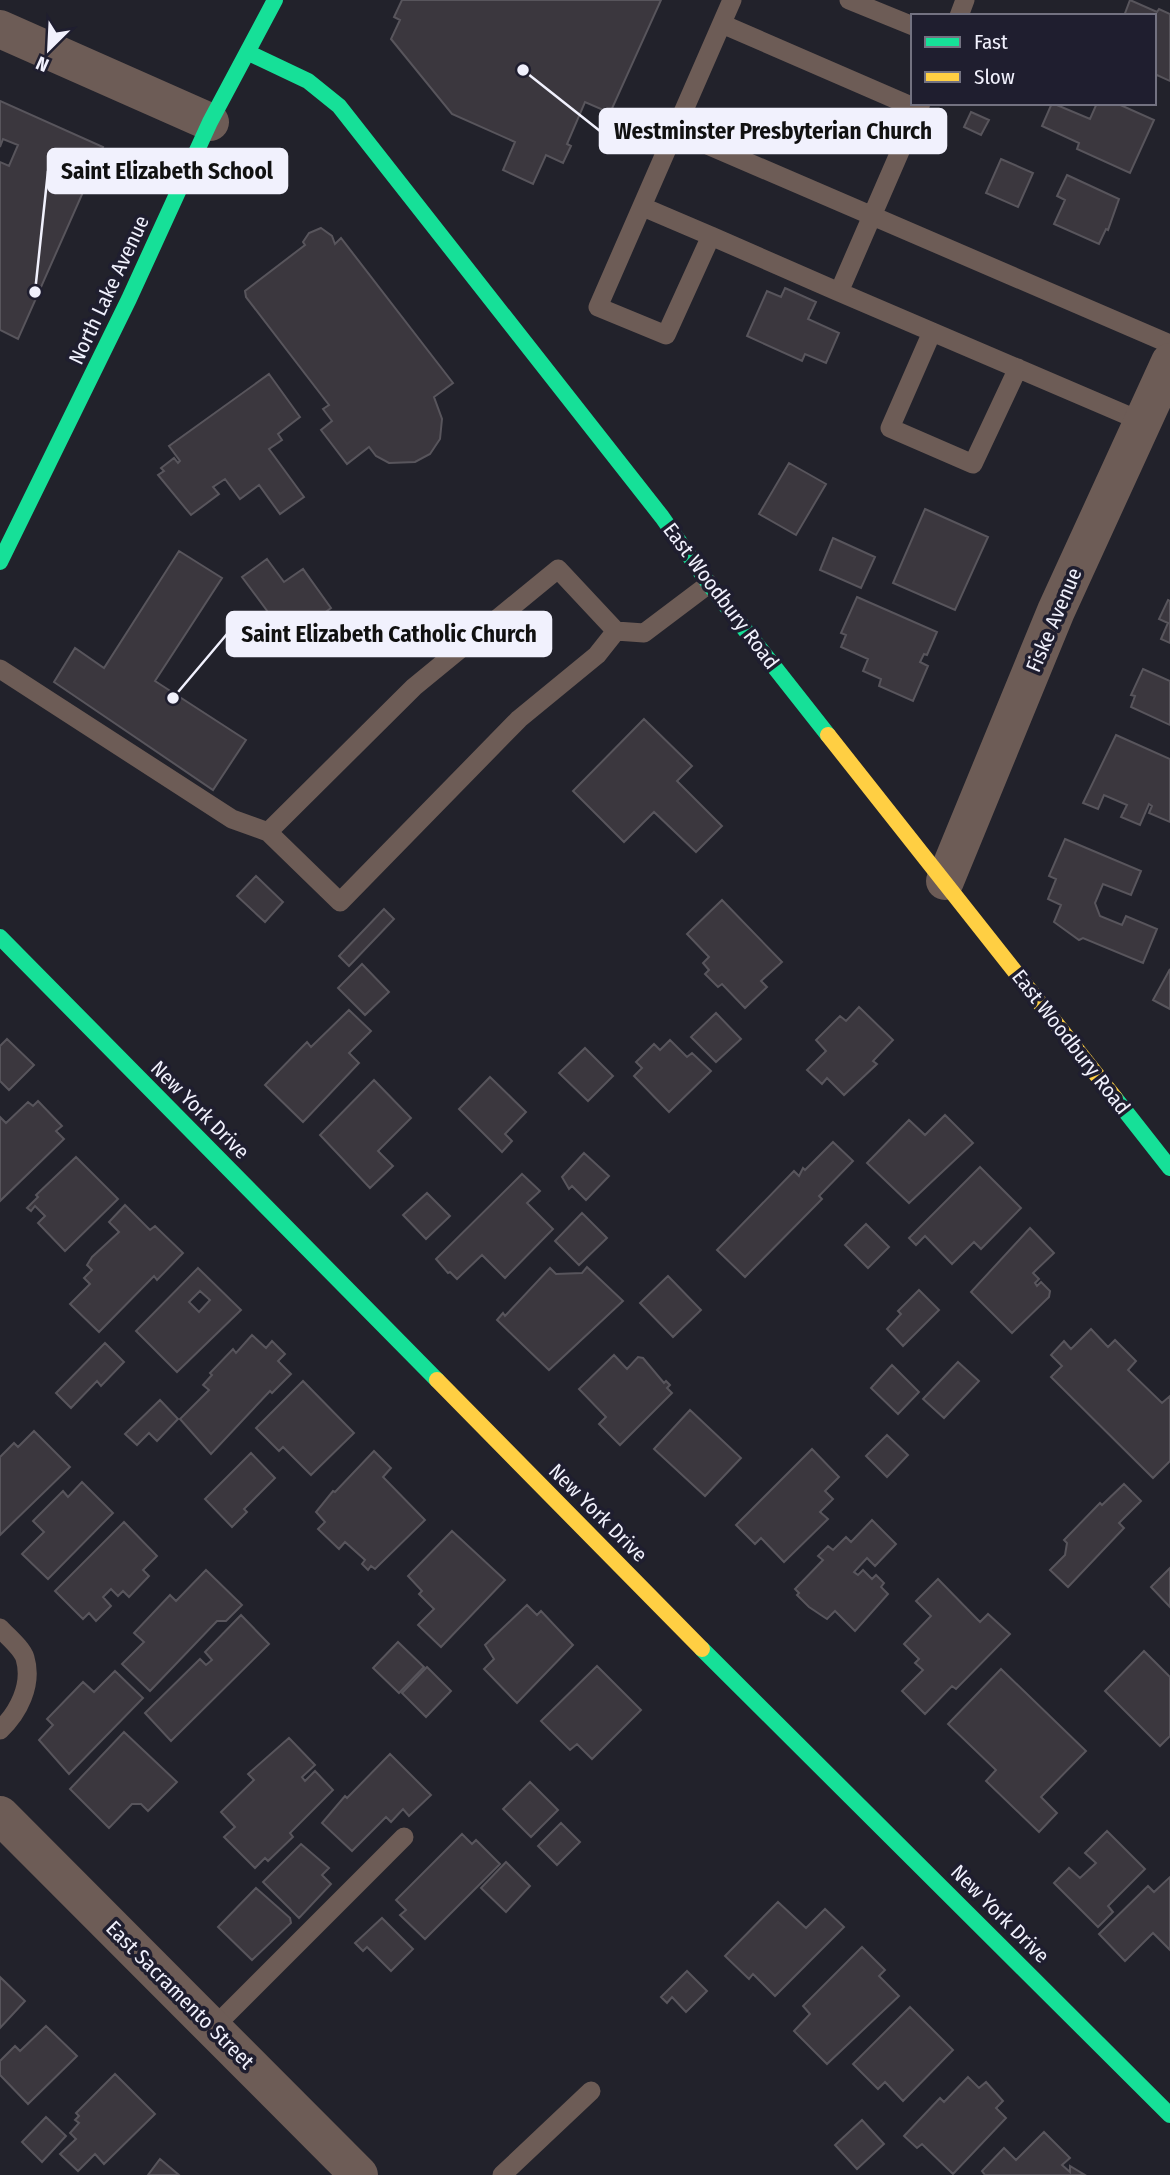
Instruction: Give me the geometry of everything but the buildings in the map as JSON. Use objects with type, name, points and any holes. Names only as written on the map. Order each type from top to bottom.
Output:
[{"type":"main road","name":"North Lake Avenue","points":[[0,562],[129,299],[210,122],[275,0]]},
{"type":"main road","name":"East Woodbury Road","points":[[249,53],[308,81],[339,106],[662,517],[709,584],[901,830],[945,881],[1170,1168]]},
{"type":"main road","name":"New York Drive","points":[[0,937],[704,1651],[1170,2115]]},
{"type":"street","points":[[0,29],[210,122]]},
{"type":"street","name":"Fiske Avenue","points":[[945,881],[1056,611],[1170,362]]},
{"type":"street","name":"East Sacramento Street","points":[[0,1815],[359,2175]]},
{"type":"lane","points":[[711,236],[666,335],[598,307],[732,0]]},
{"type":"lane","points":[[849,0],[911,25]]},
{"type":"lane","points":[[722,24],[911,102]]},
{"type":"lane","points":[[839,292],[920,106]]},
{"type":"lane","points":[[675,131],[1170,344]]},
{"type":"lane","points":[[643,207],[1143,422]]},
{"type":"lane","points":[[932,332],[890,428],[973,464],[1018,368]]},
{"type":"lane","points":[[268,832],[414,687],[558,569],[616,631],[644,633],[709,584]]},
{"type":"lane","points":[[0,668],[232,819],[268,832],[340,902],[519,719],[597,655],[616,631]]},
{"type":"lane","points":[[0,1628],[25,1657],[26,1680],[22,1701],[11,1720],[0,1730]]},
{"type":"lane","points":[[213,2028],[404,1837]]},
{"type":"lane","points":[[502,2175],[591,2091]]},
{"type":"traffic: fast","points":[[0,562],[129,299],[210,122],[275,0]]},
{"type":"traffic: fast","points":[[249,53],[308,81],[339,106],[662,517],[709,584],[828,735]]},
{"type":"traffic: fast","points":[[0,937],[437,1380]]},
{"type":"traffic: fast","points":[[1115,1098],[1170,1168]]},
{"type":"traffic: fast","points":[[702,1649],[1170,2115]]},
{"type":"traffic: slow","points":[[828,735],[1115,1098]]},
{"type":"traffic: slow","points":[[437,1380],[702,1649]]},
{"type":"place","name":"Westminster Presbyterian Church","points":[[523,70]]},
{"type":"place","name":"Saint Elizabeth School","points":[[35,292]]},
{"type":"place","name":"Saint Elizabeth Catholic Church","points":[[173,698]]}]
